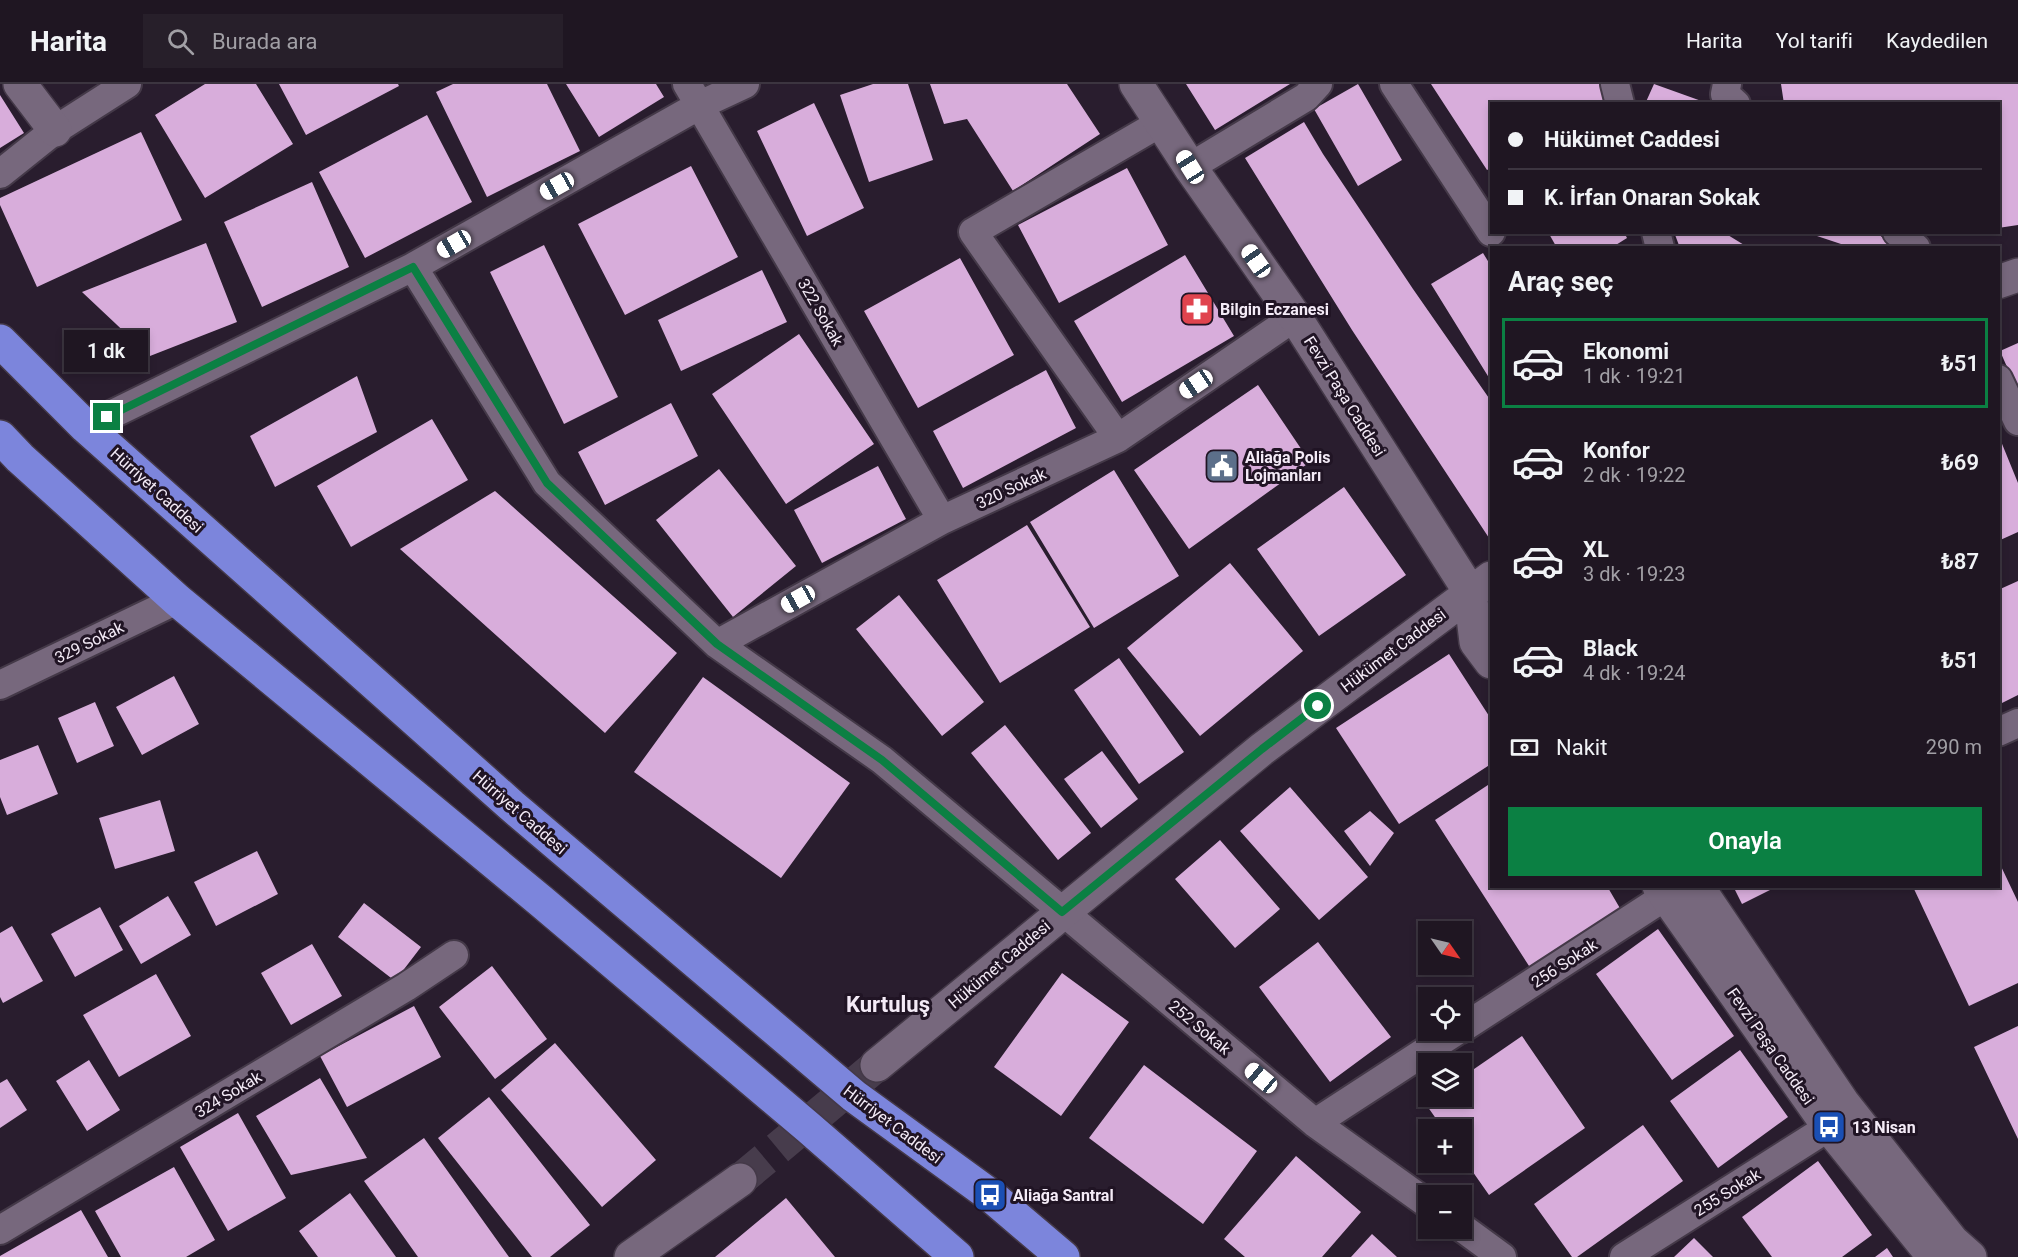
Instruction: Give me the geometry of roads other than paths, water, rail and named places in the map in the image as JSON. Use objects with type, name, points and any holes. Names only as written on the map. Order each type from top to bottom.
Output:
[{"type":"highway","name":"Hürriyet Caddesi","points":[[0,341],[86,427],[521,814],[854,1096],[990,1195],[1063,1257]]},
{"type":"highway","points":[[0,437],[20,458],[177,600],[569,925],[957,1257]]},
{"type":"highway","points":[[0,470],[118,546]]},
{"type":"street","points":[[20,84],[55,130]]},
{"type":"street","points":[[0,174],[55,130],[127,84]]},
{"type":"street","points":[[86,427],[413,267],[694,94],[745,84]]},
{"type":"street","name":"Fevzi Paşa Caddesi","points":[[1136,84],[1190,167],[1484,591],[1476,642],[1490,661]]},
{"type":"street","points":[[1190,167],[1306,97],[1318,84]]},
{"type":"street","points":[[1394,84],[1490,230]]},
{"type":"street","points":[[1615,84],[1620,102]]},
{"type":"street","points":[[1727,84],[1725,94],[1734,102]]},
{"type":"street","name":"322 Sokak","points":[[694,94],[942,520]]},
{"type":"street","points":[[1118,438],[973,232],[1162,122]]},
{"type":"street","points":[[1899,234],[1914,246]]},
{"type":"street","name":"252 Sokak","points":[[413,267],[547,483],[717,644],[882,760],[1315,1123],[1418,1197]]},
{"type":"street","points":[[2000,281],[2018,275]]},
{"type":"street","name":"320 Sokak","points":[[717,644],[942,520],[1118,438],[1295,317]]},
{"type":"street","points":[[2000,383],[2018,422]]},
{"type":"street","name":"Hükümet Caddesi","points":[[877,1065],[1262,749],[1484,591]]},
{"type":"street","name":"329 Sokak","points":[[0,685],[177,600]]},
{"type":"street","points":[[2000,731],[2018,723]]},
{"type":"street","name":"Fevzi Paşa Caddesi","points":[[1698,888],[1843,1103],[1952,1241],[1970,1257]]},
{"type":"street","name":"Fevzi Paşa Caddesi","points":[[1662,892],[1829,1127],[1934,1257]]},
{"type":"street","name":"256 Sokak","points":[[1472,1022],[1662,892]]},
{"type":"street","name":"324 Sokak","points":[[0,1230],[406,987],[454,955]]},
{"type":"street","name":"256 Sokak","points":[[1315,1123],[1443,1041]]},
{"type":"street","name":"255 Sokak","points":[[1624,1257],[1829,1127]]},
{"type":"street","points":[[631,1257],[740,1180]]},
{"type":"street","points":[[1472,1235],[1502,1257]]},
{"type":"tunnel","points":[[740,1180],[877,1065]]},
{"type":"place","name":"Bilgin Eczanesi","points":[[1197,309]]},
{"type":"place","name":"Aliağa Polis Lojmanları","points":[[1222,466]]},
{"type":"place","name":"13 Nisan","points":[[1829,1127]]},
{"type":"place","name":"Aliağa Santral","points":[[990,1195]]},
{"type":"district","name":"Kurtuluş","points":[[888,1004]]}]
